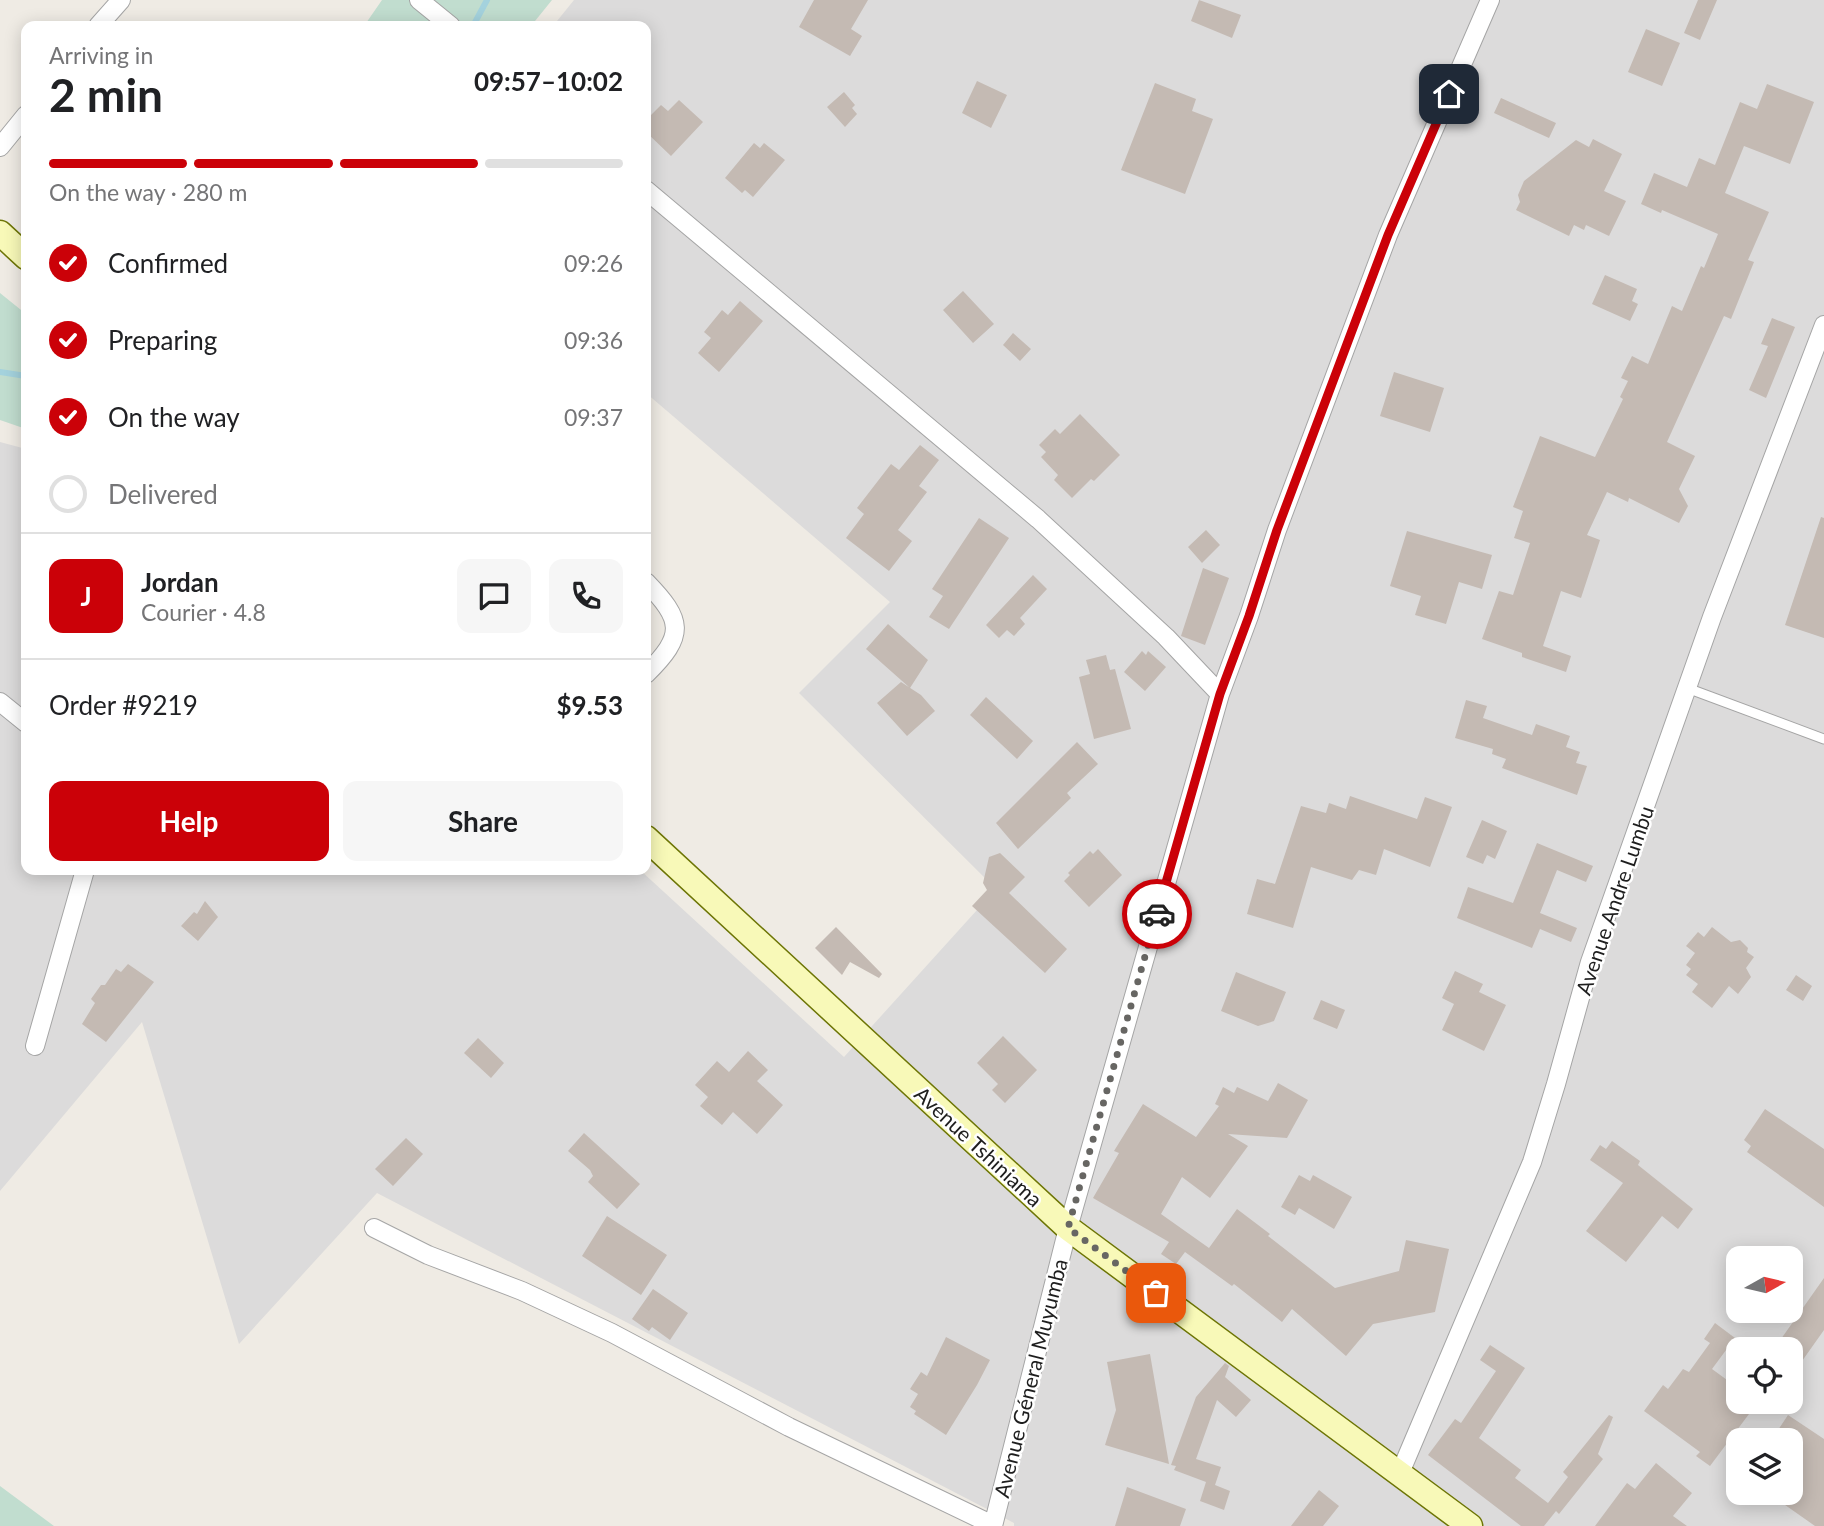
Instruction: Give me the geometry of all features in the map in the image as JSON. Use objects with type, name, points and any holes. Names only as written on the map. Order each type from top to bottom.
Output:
[{"type":"street","points":[[102,21],[121,0]]},
{"type":"street","points":[[419,0],[445,21]]},
{"type":"street","name":"Avenue Géneral Muyumba","points":[[993,1526],[1068,1228],[1220,694],[1277,530],[1388,235],[1490,0]]},
{"type":"street","points":[[0,147],[21,121]]},
{"type":"street","points":[[651,194],[1038,519],[1166,637],[1220,694]]},
{"type":"street","points":[[0,233],[21,252]]},
{"type":"street","name":"Avenue Andre Lumbu","points":[[1401,1473],[1531,1162],[1590,962],[1687,688],[1824,325]]},
{"type":"street","points":[[651,587],[674,616],[674,637],[661,659],[651,669]]},
{"type":"street","points":[[0,702],[21,719]]},
{"type":"street","name":"Avenue Tshiniama","points":[[651,843],[1068,1228],[1401,1473],[1462,1524]]},
{"type":"street","points":[[34,1046],[84,875]]},
{"type":"street","points":[[374,1228],[428,1255],[522,1291],[600,1328],[789,1427],[993,1526]]},
{"type":"lane","points":[[1687,688],[1824,739]]},
{"type":"shaded area","points":[[574,0],[1824,0],[1824,1526],[1014,1526],[1014,1523],[377,1193],[239,1344],[142,1022],[0,1191],[0,442],[21,448],[21,875],[645,875],[844,1057],[996,889],[799,693],[890,602],[651,397],[651,21],[557,21]]},
{"type":"green space","points":[[382,0],[552,0],[535,21],[367,21]]},
{"type":"green space","points":[[0,293],[21,310],[21,427],[0,420]]},
{"type":"green space","points":[[0,1486],[54,1526],[0,1526]]},
{"type":"building","points":[[814,0],[868,0],[851,29],[862,36],[850,56],[799,27]]},
{"type":"building","points":[[1199,0],[1241,15],[1232,38],[1191,21]]},
{"type":"building","points":[[1698,0],[1717,0],[1700,40],[1684,33]]},
{"type":"building","points":[[1646,29],[1680,43],[1662,86],[1628,72]]},
{"type":"building","points":[[977,81],[1007,95],[991,128],[962,113]]},
{"type":"building","points":[[1155,83],[1196,99],[1192,111],[1213,119],[1185,194],[1121,170]]},
{"type":"building","points":[[1767,84],[1814,102],[1790,164],[1744,146],[1725,193],[1769,212],[1748,260],[1754,262],[1731,319],[1724,316],[1667,442],[1695,456],[1679,489],[1688,506],[1679,523],[1629,498],[1628,502],[1607,492],[1587,535],[1600,540],[1581,598],[1561,591],[1543,646],[1571,656],[1566,672],[1522,657],[1522,653],[1482,639],[1499,591],[1513,595],[1530,543],[1514,538],[1523,511],[1513,507],[1540,436],[1595,457],[1623,399],[1620,397],[1628,381],[1621,378],[1632,356],[1648,364],[1672,306],[1682,311],[1718,234],[1641,204],[1654,173],[1687,187],[1699,158],[1715,165],[1740,102],[1757,109]]},
{"type":"building","points":[[844,92],[855,105],[852,108],[857,114],[845,127],[827,107]]},
{"type":"building","points":[[1501,98],[1556,123],[1549,138],[1494,113]]},
{"type":"building","points":[[679,100],[703,122],[671,156],[651,137],[651,115],[661,105],[668,111]]},
{"type":"building","points":[[1593,139],[1622,154],[1604,191],[1626,201],[1609,236],[1586,225],[1584,230],[1574,225],[1569,236],[1516,210],[1524,181],[1576,140],[1589,147]]},
{"type":"building","points":[[754,143],[760,148],[764,143],[785,160],[753,197],[745,190],[742,193],[725,178]]},
{"type":"building","points":[[1605,275],[1637,289],[1632,301],[1638,304],[1630,321],[1592,304]]},
{"type":"building","points":[[963,291],[994,324],[973,343],[943,310]]},
{"type":"building","points":[[740,301],[763,321],[719,372],[698,353],[711,338],[704,332],[722,310],[728,315]]},
{"type":"building","points":[[1772,318],[1795,327],[1766,398],[1749,390],[1768,346],[1761,344]]},
{"type":"building","points":[[1013,333],[1031,349],[1020,361],[1003,345]]},
{"type":"building","points":[[1394,372],[1444,388],[1430,432],[1380,416]]},
{"type":"building","points":[[1080,414],[1120,455],[1072,498],[1054,480],[1058,475],[1041,457],[1046,452],[1039,445],[1055,429],[1060,434]]},
{"type":"building","points":[[920,445],[939,460],[919,486],[927,492],[898,530],[912,541],[889,571],[846,538],[864,514],[857,508],[891,464],[899,470]]},
{"type":"building","points":[[1821,517],[1824,518],[1824,638],[1785,625]]},
{"type":"building","points":[[979,518],[1009,538],[949,629],[929,617],[943,596],[932,589]]},
{"type":"building","points":[[1206,530],[1220,545],[1202,563],[1188,547]]},
{"type":"building","points":[[1407,531],[1492,555],[1482,589],[1459,582],[1446,624],[1415,615],[1421,596],[1390,586]]},
{"type":"building","points":[[1203,568],[1229,578],[1205,645],[1181,636]]},
{"type":"building","points":[[1033,575],[1047,589],[1020,618],[1025,624],[1014,636],[1007,630],[999,638],[986,625]]},
{"type":"building","points":[[888,624],[928,660],[910,688],[866,649]]},
{"type":"building","points":[[1142,651],[1146,655],[1148,651],[1166,667],[1145,691],[1124,672]]},
{"type":"building","points":[[1106,655],[1110,670],[1115,669],[1131,729],[1094,739],[1079,677],[1090,674],[1086,660]]},
{"type":"building","points":[[901,682],[921,695],[935,711],[907,736],[877,703]]},
{"type":"building","points":[[986,697],[1033,741],[1017,759],[970,715]]},
{"type":"building","points":[[1466,700],[1487,706],[1483,718],[1532,735],[1536,724],[1570,736],[1566,747],[1580,752],[1576,763],[1587,766],[1577,795],[1502,768],[1506,759],[1492,754],[1493,749],[1455,738]]},
{"type":"building","points":[[1077,742],[1098,764],[1067,793],[1071,798],[1018,849],[996,823]]},
{"type":"building","points":[[1350,796],[1417,819],[1425,797],[1452,807],[1430,867],[1384,849],[1376,875],[1359,870],[1352,880],[1311,867],[1293,928],[1247,914],[1257,879],[1275,884],[1301,806],[1326,813],[1329,803],[1346,809]]},
{"type":"building","points":[[1482,820],[1507,831],[1495,859],[1487,855],[1483,864],[1466,857]]},
{"type":"building","points":[[1537,843],[1593,866],[1586,882],[1557,870],[1540,913],[1577,928],[1571,942],[1540,929],[1532,948],[1457,918],[1468,887],[1513,903]]},
{"type":"building","points":[[1098,849],[1122,875],[1089,907],[1064,881],[1070,875],[1068,873],[1090,851],[1093,854]]},
{"type":"building","points":[[1000,853],[1025,877],[1009,893],[1067,949],[1045,973],[972,906],[987,890],[983,883],[989,857]]},
{"type":"building","points":[[205,901],[218,917],[198,941],[181,926],[194,912],[197,914]]},
{"type":"building","points":[[836,927],[882,974],[879,978],[850,962],[842,975],[815,948]]},
{"type":"building","points":[[1712,927],[1731,942],[1740,940],[1748,948],[1747,952],[1754,957],[1746,968],[1751,977],[1738,994],[1729,986],[1712,1008],[1692,992],[1698,984],[1686,975],[1691,969],[1686,965],[1695,953],[1686,946],[1698,932],[1704,937]]},
{"type":"building","points":[[128,964],[154,982],[106,1042],[82,1024],[95,1003],[91,999],[101,985],[105,985],[116,969],[121,972]]},
{"type":"building","points":[[1455,971],[1483,984],[1479,992],[1506,1005],[1484,1051],[1442,1030],[1454,1004],[1442,998]]},
{"type":"building","points":[[1236,972],[1286,992],[1274,1021],[1258,1026],[1221,1011]]},
{"type":"building","points":[[1796,975],[1812,986],[1803,1001],[1786,990]]},
{"type":"building","points":[[1321,1000],[1345,1010],[1337,1029],[1313,1019]]},
{"type":"building","points":[[1003,1036],[1037,1070],[1005,1103],[992,1090],[998,1084],[977,1063]]},
{"type":"building","points":[[478,1038],[504,1063],[491,1078],[464,1053]]},
{"type":"building","points":[[748,1051],[768,1070],[757,1081],[783,1105],[757,1134],[733,1112],[722,1125],[700,1106],[708,1097],[695,1085],[717,1061],[729,1072]]},
{"type":"building","points":[[1278,1083],[1308,1100],[1287,1138],[1228,1134],[1248,1146],[1210,1198],[1182,1177],[1161,1214],[1209,1248],[1237,1209],[1335,1288],[1399,1271],[1406,1240],[1449,1249],[1435,1312],[1373,1324],[1346,1356],[1292,1309],[1282,1322],[1234,1284],[1232,1286],[1185,1252],[1176,1264],[1161,1254],[1169,1242],[1093,1198],[1119,1153],[1114,1151],[1143,1104],[1196,1137],[1219,1106],[1215,1104],[1223,1087],[1234,1093],[1237,1087],[1268,1101]]},
{"type":"building","points":[[1765,1109],[1824,1149],[1824,1207],[1747,1152],[1751,1146],[1744,1140]]},
{"type":"building","points":[[584,1133],[640,1184],[617,1209],[588,1182],[593,1176],[590,1170],[568,1151]]},
{"type":"building","points":[[406,1138],[423,1154],[393,1186],[375,1169]]},
{"type":"building","points":[[1612,1141],[1640,1161],[1638,1165],[1693,1209],[1678,1229],[1662,1216],[1626,1262],[1586,1231],[1623,1183],[1590,1160],[1600,1145],[1606,1149]]},
{"type":"building","points":[[1299,1175],[1310,1181],[1313,1175],[1352,1197],[1334,1229],[1299,1208],[1295,1215],[1281,1207]]},
{"type":"building","points":[[607,1216],[667,1255],[641,1295],[582,1256]]},
{"type":"building","points":[[1824,1278],[1824,1330],[1803,1360],[1803,1337],[1782,1337],[1792,1323],[1803,1323],[1803,1308]]},
{"type":"building","points":[[653,1289],[688,1313],[670,1340],[652,1327],[649,1331],[632,1319]]},
{"type":"building","points":[[1715,1323],[1734,1337],[1726,1337],[1726,1350],[1712,1369],[1726,1379],[1726,1414],[1749,1414],[1738,1428],[1726,1428],[1726,1445],[1710,1466],[1696,1456],[1700,1452],[1644,1411],[1663,1385],[1668,1389],[1683,1369],[1689,1372],[1710,1343],[1704,1339]]},
{"type":"building","points":[[946,1337],[990,1360],[946,1435],[914,1414],[916,1411],[910,1407],[918,1394],[910,1389],[921,1372],[927,1376]]},
{"type":"building","points":[[1490,1345],[1525,1368],[1479,1438],[1521,1470],[1515,1478],[1548,1503],[1568,1477],[1563,1472],[1609,1415],[1613,1417],[1598,1454],[1603,1459],[1559,1514],[1556,1511],[1544,1526],[1521,1526],[1428,1455],[1455,1419],[1461,1423],[1496,1371],[1480,1360]]},
{"type":"building","points":[[1150,1354],[1169,1464],[1105,1445],[1116,1410],[1107,1362]]},
{"type":"building","points":[[1225,1363],[1229,1366],[1225,1377],[1251,1400],[1236,1417],[1217,1400],[1196,1459],[1221,1467],[1215,1485],[1230,1491],[1224,1510],[1200,1501],[1206,1482],[1174,1470],[1176,1466],[1171,1465],[1196,1397]]},
{"type":"building","points":[[1788,1415],[1824,1439],[1824,1526],[1815,1526],[1785,1505],[1803,1505],[1803,1428],[1779,1428]]},
{"type":"building","points":[[1656,1463],[1692,1493],[1673,1516],[1687,1526],[1595,1526],[1627,1483],[1635,1489]]},
{"type":"building","points":[[1127,1487],[1186,1509],[1180,1526],[1115,1526]]},
{"type":"building","points":[[1319,1490],[1339,1506],[1323,1526],[1291,1526]]},
{"type":"waterway","points":[[476,21],[487,0]]},
{"type":"waterway","points":[[0,372],[21,375]]},
{"type":"way so far","points":[[1156,1293],[1068,1228],[1157,914]]},
{"type":"route","points":[[1157,914],[1220,694],[1277,530],[1388,235],[1449,94]]}]
